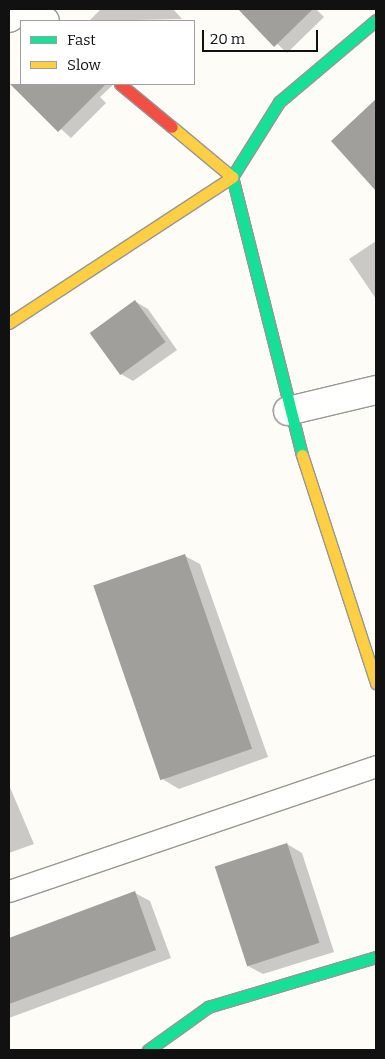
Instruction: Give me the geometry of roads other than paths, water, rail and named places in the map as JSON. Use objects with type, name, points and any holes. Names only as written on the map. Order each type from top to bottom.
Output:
[{"type":"street","points":[[9,18],[20,9]]},
{"type":"street","points":[[30,9],[44,20]]},
{"type":"street","points":[[9,323],[232,177],[279,102],[376,20]]},
{"type":"street","points":[[121,85],[232,177],[288,411],[376,682]]},
{"type":"street","points":[[288,411],[376,390]]},
{"type":"street","points":[[148,1050],[208,1007],[376,957]]},
{"type":"lane","points":[[9,891],[376,766]]}]
